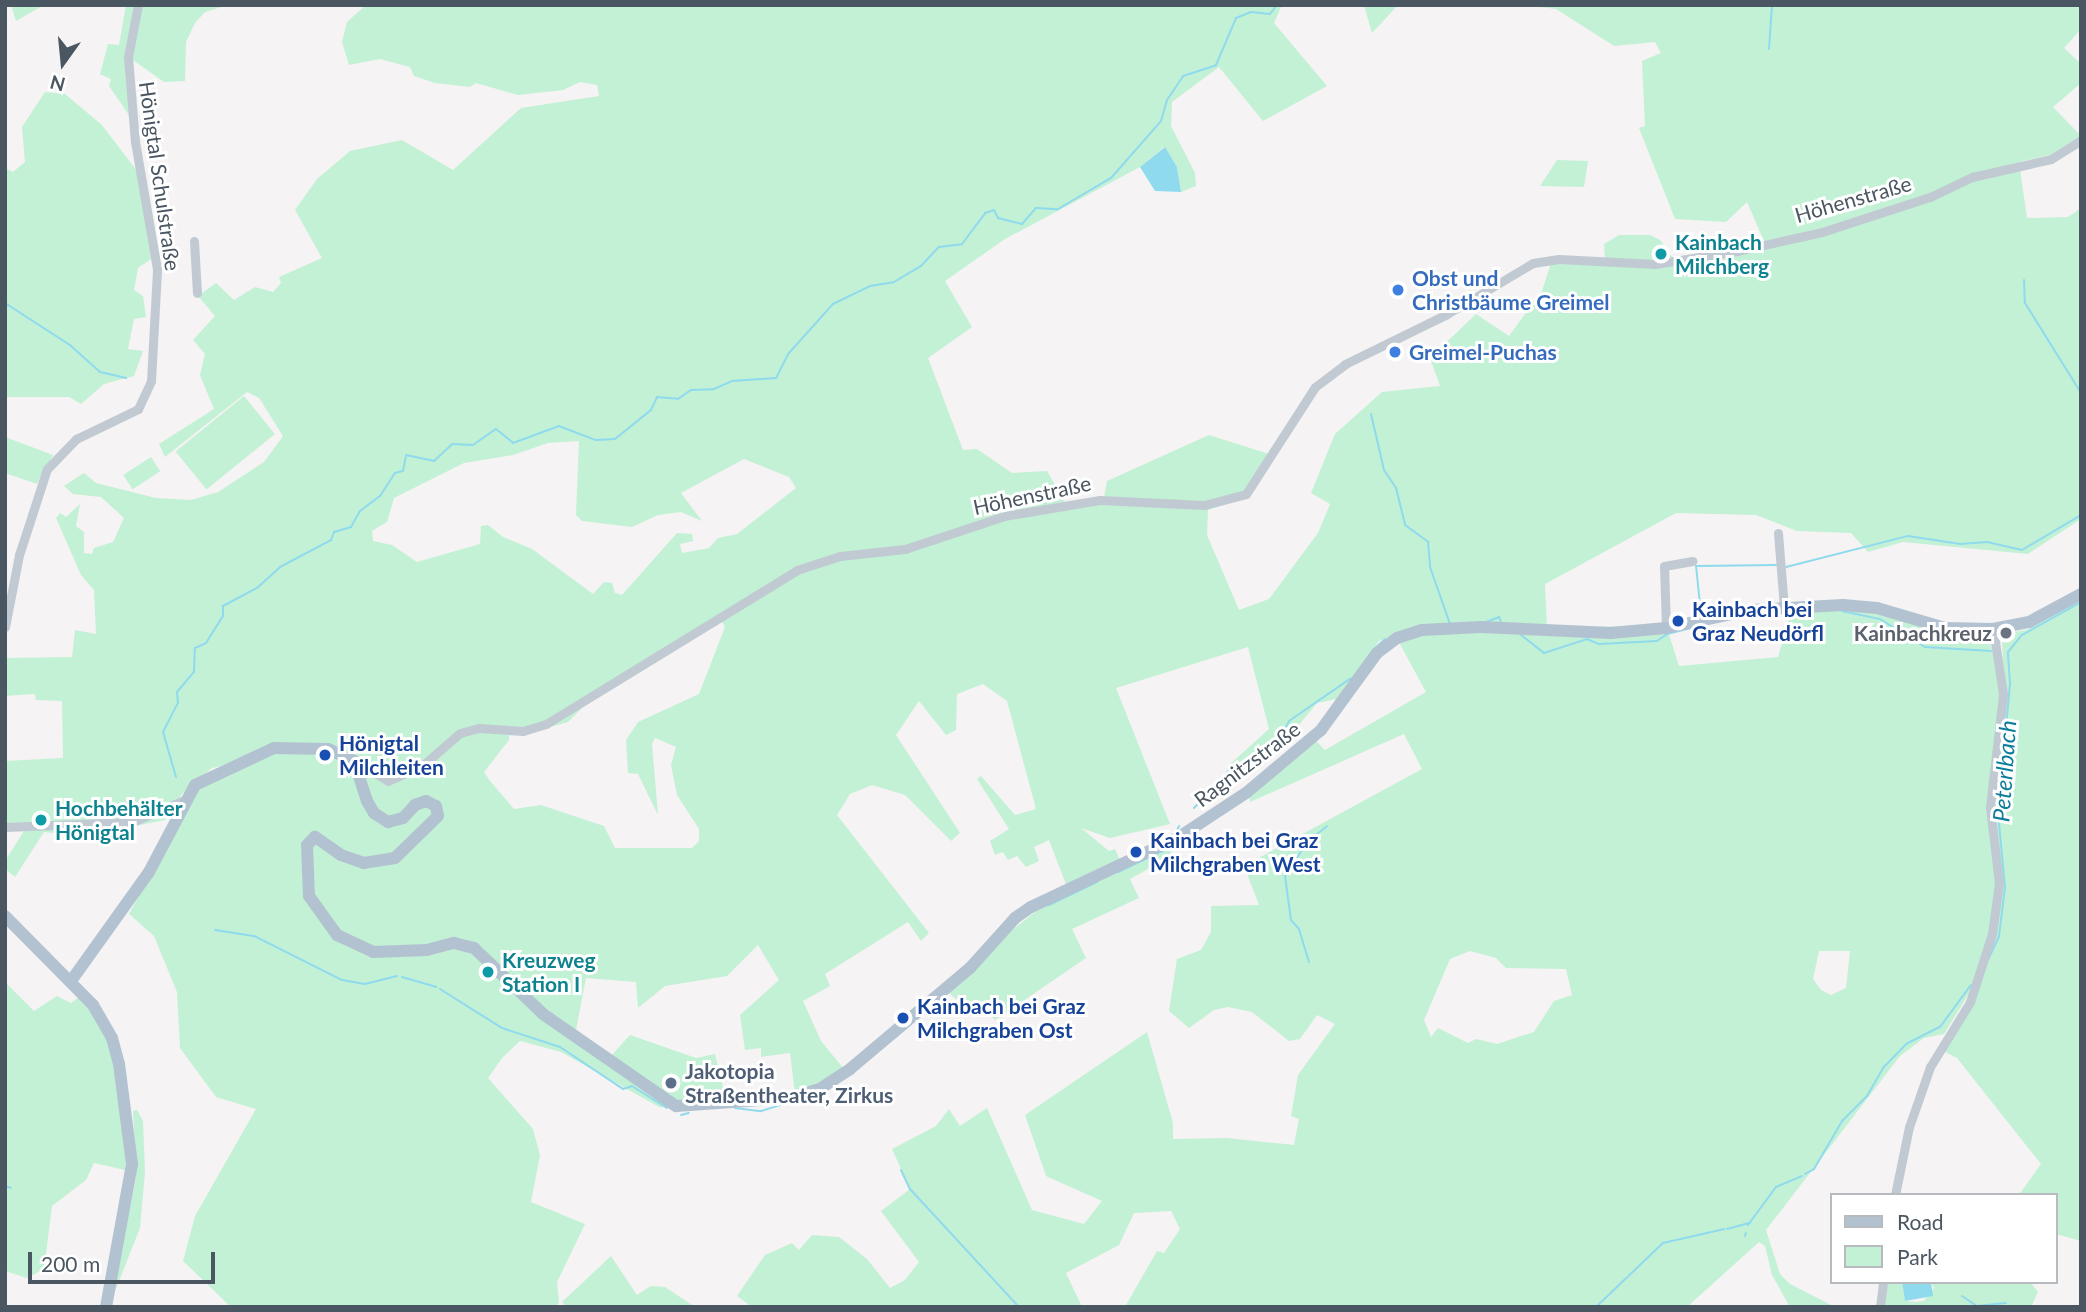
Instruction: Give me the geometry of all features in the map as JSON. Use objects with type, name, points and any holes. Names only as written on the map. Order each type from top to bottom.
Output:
[{"type":"main road","name":"Ragnitzstraße","points":[[354,761],[374,813],[388,822],[403,818],[415,805],[426,801],[436,806],[438,816],[395,858],[364,863],[341,855],[315,837],[307,845],[309,897],[337,935],[373,952],[427,950],[454,943],[474,948],[543,1014],[661,1098],[690,1107],[762,1103],[821,1088],[850,1069],[970,968],[1015,918],[1031,907],[1179,836],[1246,793],[1321,730],[1377,653],[1397,638],[1422,630],[1481,626],[1611,633],[1666,628],[1784,607],[1860,605],[1918,623],[1993,629],[2029,622],[2081,594]]},
{"type":"main road","name":"Höhenstraße","points":[[71,981],[149,872],[182,801],[195,785],[213,773],[274,748],[328,749],[354,761]]},
{"type":"main road","points":[[5,916],[93,1005],[112,1038],[131,1138],[131,1180],[106,1307]]},
{"type":"street","name":"Hönigtal Schulstraße","points":[[5,627],[19,555],[47,469],[76,439],[138,410],[151,381],[157,269],[135,142],[128,57],[138,5]]},
{"type":"street","name":"Höhenstraße","points":[[354,761],[388,781],[422,766],[460,733],[479,728],[523,731],[546,724],[797,570],[840,556],[905,549],[1004,516],[1100,500],[1204,505],[1246,494],[1315,387],[1345,364],[1447,314],[1533,263],[1559,259],[1655,264],[1822,232],[1930,197],[1972,177],[2051,159],[2081,140]]},
{"type":"street","points":[[194,242],[197,293]]},
{"type":"street","points":[[1778,533],[1784,607]]},
{"type":"street","points":[[1666,628],[1664,566],[1693,561]]},
{"type":"street","points":[[1895,1193],[1903,1147],[1930,1067],[1970,1002],[1992,934],[1999,883],[1990,807],[2003,695],[1993,629]]},
{"type":"street","points":[[5,827],[132,822],[182,801]]},
{"type":"street","points":[[1880,1307],[1883,1284]]},
{"type":"green space","points":[[11,5],[44,5],[16,21]]},
{"type":"green space","points":[[126,5],[228,5],[205,12],[195,23],[186,42],[185,81],[164,82],[133,60],[131,118],[109,86],[111,79],[100,74],[108,44],[119,45]]},
{"type":"green space","points":[[366,5],[1282,5],[1274,23],[1327,86],[1263,121],[1219,67],[1172,102],[1171,126],[1195,173],[1196,186],[1181,192],[1177,167],[1164,147],[1140,167],[1005,239],[945,281],[972,327],[928,358],[963,450],[977,449],[1012,473],[1047,471],[1067,506],[1103,503],[1107,481],[1209,435],[1272,455],[1247,498],[1208,510],[1207,535],[1239,610],[1269,599],[1318,533],[1330,504],[1311,493],[1335,434],[1382,392],[1440,386],[1430,358],[1476,314],[1509,336],[1542,291],[1553,257],[1605,261],[1604,244],[1619,235],[1650,235],[1660,240],[1673,258],[1764,241],[1747,202],[1726,222],[1675,219],[1639,128],[1645,126],[1642,61],[1661,53],[1655,42],[1614,46],[1556,9],[1524,5],[2081,5],[2081,29],[2064,48],[2081,64],[2081,83],[2053,107],[2081,136],[2050,155],[2019,162],[2027,218],[2068,217],[2081,208],[2081,519],[2028,554],[1903,542],[1868,552],[1851,533],[1797,531],[1756,515],[1676,513],[1545,584],[1547,628],[1666,625],[1679,666],[1778,657],[1794,602],[1843,601],[1988,635],[2004,692],[2002,634],[2026,630],[2081,600],[2081,1241],[2058,1235],[2058,1193],[2020,1193],[2041,1164],[1957,1058],[1945,1052],[1945,1040],[1978,994],[1970,992],[1944,1034],[1924,1038],[1900,1056],[1766,1230],[1780,1274],[1790,1284],[1835,1307],[1790,1307],[1772,1275],[1765,1246],[1759,1242],[1687,1307],[1125,1307],[1157,1251],[1164,1253],[1180,1229],[1171,1211],[1134,1213],[1119,1245],[1066,1273],[1082,1307],[752,1307],[737,1296],[765,1255],[792,1243],[799,1250],[812,1235],[839,1237],[867,1259],[890,1288],[905,1280],[919,1262],[881,1211],[910,1189],[892,1149],[936,1126],[949,1109],[960,1126],[987,1108],[1032,1210],[1084,1224],[1102,1201],[1046,1176],[1025,1115],[1147,1032],[1173,1123],[1173,1139],[1227,1138],[1294,1145],[1299,1119],[1291,1116],[1298,1075],[1335,1024],[1317,1015],[1300,1039],[1289,1041],[1252,1012],[1228,1007],[1214,1010],[1189,1028],[1169,1011],[1177,959],[1201,950],[1211,932],[1211,906],[1259,905],[1244,866],[1422,769],[1404,734],[1250,802],[1249,785],[1311,736],[1325,750],[1426,692],[1395,635],[1379,641],[1337,699],[1317,703],[1273,756],[1225,777],[1228,766],[1269,729],[1248,647],[1116,688],[1170,824],[1110,838],[1081,828],[1109,851],[1115,849],[1123,867],[1167,847],[1173,855],[1130,879],[1139,898],[1072,929],[1086,958],[995,1020],[975,1000],[968,1004],[961,996],[956,999],[941,986],[1067,887],[1049,840],[1034,847],[1039,861],[1026,867],[1017,856],[1008,860],[1003,852],[995,855],[990,841],[1009,829],[977,779],[981,776],[1015,815],[1036,809],[1007,701],[983,684],[957,694],[956,730],[946,735],[919,701],[896,735],[960,833],[951,841],[905,795],[872,785],[850,794],[837,815],[929,933],[921,941],[908,922],[825,974],[830,986],[803,1001],[821,1041],[844,1069],[795,1094],[790,1053],[761,1057],[761,1048],[745,1050],[740,1015],[779,980],[758,945],[727,976],[665,986],[638,1008],[636,982],[586,978],[576,1030],[611,1056],[630,1035],[696,1058],[715,1054],[728,1108],[663,1104],[661,1108],[561,1052],[520,1041],[502,1058],[488,1078],[533,1129],[540,1155],[531,1202],[585,1224],[557,1282],[559,1303],[555,1307],[231,1307],[183,1261],[195,1216],[256,1109],[216,1097],[180,1048],[177,992],[154,936],[129,914],[197,789],[265,756],[212,768],[183,793],[165,820],[84,836],[44,832],[15,877],[5,869],[5,861],[29,823],[5,825],[5,761],[63,758],[62,701],[36,700],[35,694],[5,696],[5,658],[72,657],[75,630],[96,634],[94,590],[81,575],[56,518],[60,513],[66,517],[80,504],[76,526],[84,532],[84,553],[92,554],[94,548],[113,542],[124,518],[101,497],[73,494],[64,486],[84,473],[96,483],[156,498],[191,500],[218,492],[264,462],[283,436],[259,398],[247,392],[165,457],[159,444],[214,409],[200,375],[205,354],[193,340],[215,316],[198,296],[216,283],[234,300],[255,287],[273,292],[281,283],[279,277],[322,258],[295,210],[317,179],[350,151],[402,140],[453,170],[521,108],[599,96],[597,85],[580,82],[563,90],[518,95],[476,83],[470,87],[435,83],[414,76],[410,67],[380,59],[349,65],[342,42],[347,22]],"holes":[[[579,441],[576,515],[582,521],[632,527],[658,515],[681,512],[702,521],[681,493],[744,459],[789,477],[796,488],[737,534],[718,538],[709,548],[682,553],[680,544],[693,541],[692,534],[677,533],[622,595],[615,593],[612,583],[604,582],[593,594],[532,549],[503,537],[488,525],[481,526],[480,544],[417,562],[392,545],[373,541],[372,531],[387,522],[394,498],[464,463],[513,455],[548,443]],[[718,615],[725,627],[699,694],[638,722],[626,740],[628,773],[638,774],[658,815],[652,744],[655,738],[676,747],[671,765],[677,795],[699,829],[699,841],[692,848],[615,848],[604,826],[541,805],[514,809],[490,781],[484,772],[509,740],[509,732],[533,732],[568,722],[606,684]],[[1470,951],[1496,958],[1506,968],[1566,969],[1572,995],[1554,1001],[1534,1032],[1497,1044],[1476,1039],[1468,1043],[1438,1028],[1431,1037],[1424,1020],[1450,959]],[[1819,951],[1850,951],[1846,988],[1831,995],[1821,990],[1813,979]]]},
{"type":"green space","points":[[1364,5],[1398,5],[1372,33]]},
{"type":"green space","points":[[45,92],[65,94],[102,125],[137,171],[151,259],[138,268],[134,290],[143,296],[146,317],[134,319],[128,349],[143,351],[134,376],[104,384],[81,404],[69,397],[5,397],[5,168],[13,172],[25,162],[22,127]]},
{"type":"green space","points":[[1557,160],[1588,161],[1584,187],[1540,186]]},
{"type":"green space","points":[[244,396],[275,434],[206,489],[176,451]]},
{"type":"green space","points":[[5,437],[53,455],[37,484],[5,473]]},
{"type":"green space","points":[[151,457],[160,471],[133,489],[123,475]]},
{"type":"green space","points":[[5,982],[34,1011],[57,996],[71,1003],[79,997],[91,1010],[109,1040],[127,1150],[125,1170],[94,1163],[86,1180],[52,1206],[44,1269],[27,1278],[5,1271]]},
{"type":"green space","points":[[137,1110],[143,1121],[145,1172],[140,1228],[112,1299],[136,1177],[133,1111]]},
{"type":"green space","points":[[611,1256],[637,1295],[651,1286],[665,1287],[695,1307],[566,1307],[562,1302]]},
{"type":"green space","points":[[1888,1284],[1902,1284],[1905,1301],[1916,1302],[1924,1301],[1934,1288],[1932,1284],[2032,1284],[2038,1292],[2031,1307],[1885,1307]]},
{"type":"water","points":[[1165,147],[1177,167],[1181,192],[1155,191],[1140,167]]},
{"type":"water","points":[[1902,1284],[1931,1284],[1933,1296],[1905,1301]]},
{"type":"waterway","points":[[176,777],[163,732],[178,703],[177,692],[194,672],[195,648],[206,643],[223,616],[223,606],[258,587],[280,567],[331,540],[334,532],[351,527],[360,511],[380,496],[395,473],[403,471],[406,455],[434,461],[452,444],[473,445],[496,429],[513,443],[559,426],[596,440],[615,439],[651,410],[657,397],[678,399],[691,390],[714,389],[732,381],[776,378],[789,353],[833,304],[870,286],[894,282],[921,266],[939,247],[962,244],[985,213],[994,210],[998,218],[1022,224],[1036,208],[1058,209],[1111,178],[1161,121],[1167,100],[1183,76],[1216,65],[1236,18],[1251,12],[1270,14],[1277,5]]},
{"type":"waterway","points":[[1769,49],[1772,5]]},
{"type":"waterway","points":[[2024,280],[2025,303],[2081,393]]},
{"type":"waterway","points":[[5,303],[70,345],[100,372],[126,378]]},
{"type":"waterway","points":[[1371,414],[1384,470],[1396,488],[1405,525],[1428,542],[1430,567],[1450,624]]},
{"type":"waterway","points":[[1786,567],[1908,536],[1960,544],[1987,542],[2022,550],[2081,515]]},
{"type":"waterway","points":[[1701,614],[1696,566],[1776,565]]},
{"type":"waterway","name":"Peterlbach","points":[[1987,962],[1999,936],[2005,887],[1998,813],[2010,683],[2008,652],[2022,635],[2081,602]]},
{"type":"waterway","points":[[1842,611],[1880,619],[1925,647],[1991,651]]},
{"type":"waterway","points":[[1486,622],[1499,617],[1501,622]]},
{"type":"waterway","points":[[1521,635],[1544,653],[1587,639],[1599,644],[1657,641],[1667,634],[1699,626]]},
{"type":"waterway","points":[[1374,649],[1385,639]]},
{"type":"waterway","points":[[1194,808],[1229,771],[1273,741],[1277,743],[1289,721],[1351,678]]},
{"type":"waterway","points":[[1175,834],[1179,826]]},
{"type":"waterway","points":[[1309,962],[1299,929],[1291,920],[1285,876],[1308,841],[1327,826]]},
{"type":"waterway","points":[[1118,872],[1169,848]]},
{"type":"waterway","points":[[1049,905],[1097,882]]},
{"type":"waterway","points":[[215,930],[254,936],[342,980],[365,984],[397,976]]},
{"type":"waterway","points":[[402,977],[437,987]]},
{"type":"waterway","name":"Peterlbach","points":[[1805,1174],[1814,1169],[1842,1121],[1867,1096],[1884,1067],[1906,1044],[1940,1027],[1971,985]]},
{"type":"waterway","points":[[440,989],[502,1028],[560,1047],[623,1089],[632,1086],[667,1108]]},
{"type":"waterway","points":[[735,1108],[761,1111],[781,1105]]},
{"type":"waterway","points":[[681,1115],[689,1113]]},
{"type":"waterway","points":[[901,1170],[910,1189],[1019,1307]]},
{"type":"waterway","name":"Peterlbach","points":[[1748,1225],[1776,1187],[1802,1176]]},
{"type":"waterway","points":[[5,1186],[11,1188]]},
{"type":"waterway","points":[[1727,1229],[1750,1223]]},
{"type":"waterway","points":[[1596,1307],[1663,1243],[1724,1229]]},
{"type":"waterway","points":[[1962,1296],[1977,1306],[2006,1303]]},
{"type":"place","name":"Kainbach Milchberg","points":[[1661,254]]},
{"type":"place","name":"Obst und Christbäume Greimel","points":[[1398,290]]},
{"type":"place","name":"Greimel-Puchas","points":[[1395,352]]},
{"type":"place","name":"Kainbach bei Graz Neudörfl","points":[[1678,621]]},
{"type":"place","name":"Kainbachkreuz","points":[[2006,633]]},
{"type":"place","name":"Hönigtal Milchleiten","points":[[325,755]]},
{"type":"place","name":"Hochbehälter Hönigtal","points":[[41,820]]},
{"type":"place","name":"Kainbach bei Graz Milchgraben West","points":[[1136,852]]},
{"type":"place","name":"Kreuzweg Station I","points":[[488,972]]},
{"type":"place","name":"Kainbach bei Graz Milchgraben Ost","points":[[903,1018]]},
{"type":"place","name":"Jakotopia Straßentheater, Zirkus","points":[[671,1083]]}]
